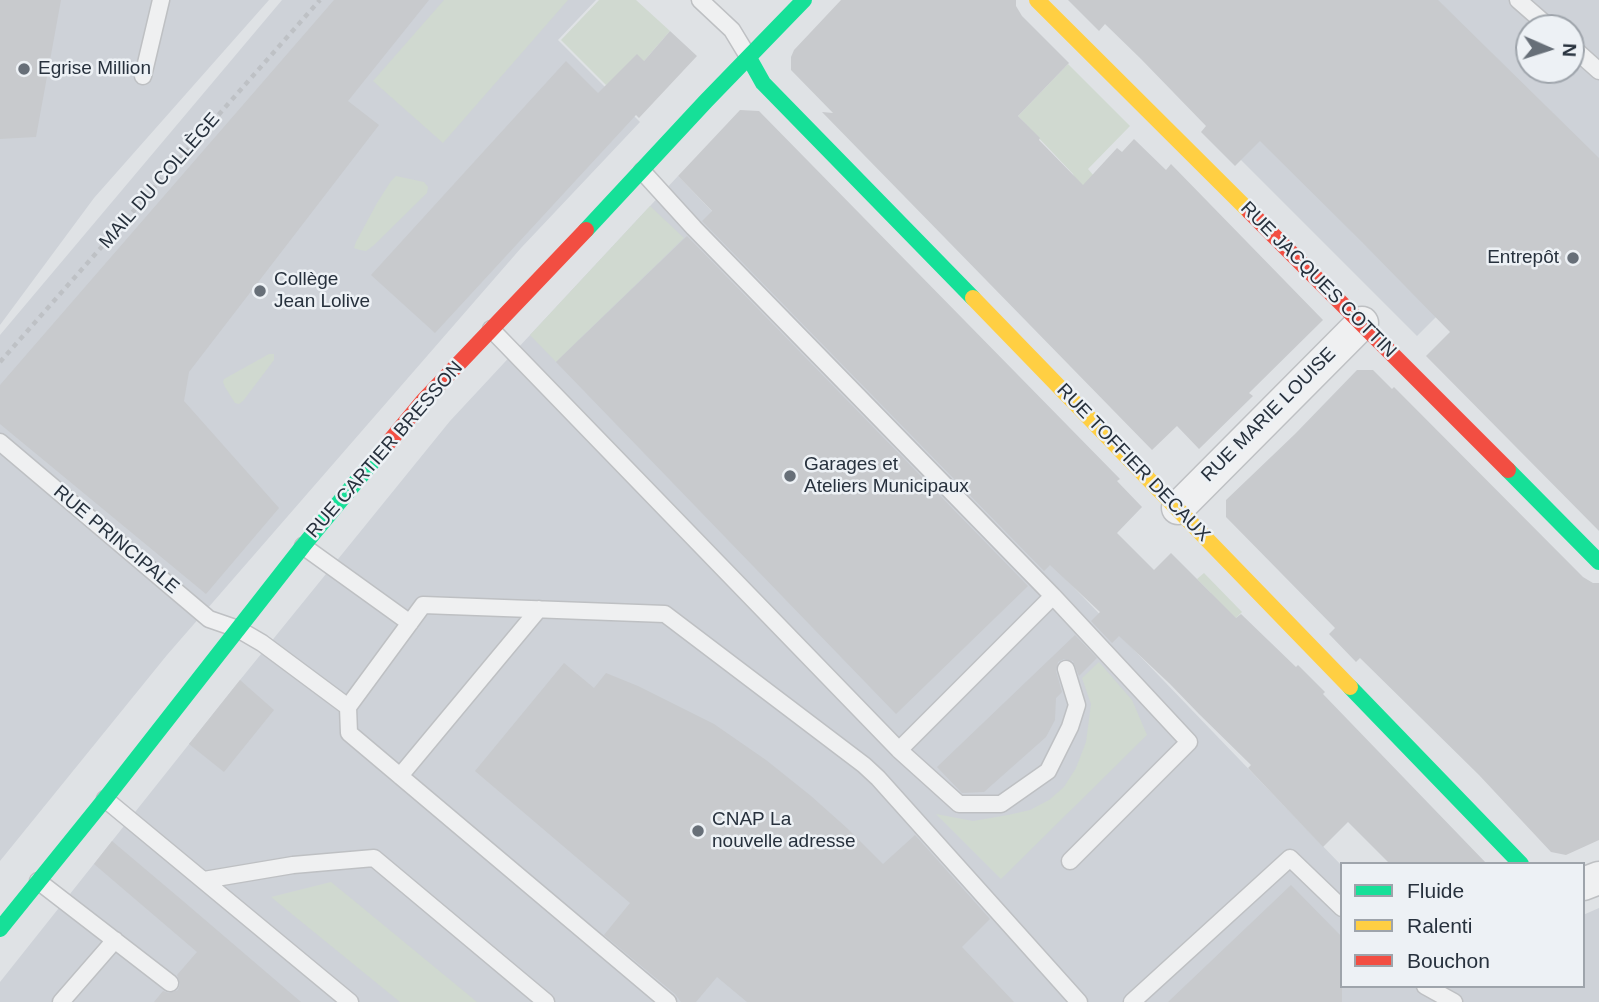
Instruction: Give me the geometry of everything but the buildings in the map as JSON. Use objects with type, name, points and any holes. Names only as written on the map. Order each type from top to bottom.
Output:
[{"type":"street","name":"RUE CARTIER BRESSON","points":[[0,929],[303,547],[423,401],[706,100],[804,0]]},
{"type":"street","name":"RUE JACQUES COTTIN","points":[[1037,0],[1599,562]]},
{"type":"street","name":"RUE TOFFIER DECAUX","points":[[749,58],[763,83],[1519,862]]},
{"type":"street","name":"RUE MARIE LOUISE","points":[[1178,508],[1362,323]]},
{"type":"lane","points":[[143,76],[161,0]]},
{"type":"lane","points":[[700,0],[732,30],[749,58]]},
{"type":"lane","points":[[1518,0],[1534,14]]},
{"type":"lane","points":[[1585,58],[1599,71]]},
{"type":"lane","points":[[642,170],[694,228],[1053,596],[1189,742],[1070,860]]},
{"type":"lane","points":[[491,329],[899,750],[959,804],[1001,804],[1048,771],[1070,727],[1077,705],[1066,669]]},
{"type":"lane","name":"RUE PRINCIPALE","points":[[0,442],[209,619],[238,629],[262,643],[348,707]]},
{"type":"lane","points":[[303,547],[410,623]]},
{"type":"lane","points":[[899,750],[1053,596]]},
{"type":"lane","points":[[668,1002],[349,733],[348,707],[423,605],[665,614],[871,771],[1079,1002]]},
{"type":"lane","points":[[400,776],[539,609]]},
{"type":"lane","points":[[105,799],[350,1002]]},
{"type":"lane","points":[[204,880],[293,866],[374,858],[546,1002]]},
{"type":"lane","points":[[1132,1002],[1290,858],[1340,906]]},
{"type":"lane","points":[[38,881],[170,983]]},
{"type":"lane","points":[[61,1002],[115,940]]},
{"type":"lane","points":[[1429,988],[1454,1002]]},
{"type":"path","name":"MAIL DU COLLÈGE","points":[[0,362],[320,0]]},
{"type":"shaded area","points":[[0,0],[269,0],[94,198],[0,325]]},
{"type":"shaded area","name":"Collège Jean Lolive","points":[[282,0],[596,0],[558,40],[640,122],[521,248],[167,655],[0,861],[0,335]]},
{"type":"shaded area","points":[[444,0],[568,0],[443,143],[373,81]]},
{"type":"shaded area","points":[[599,0],[636,0],[670,31],[644,61],[606,85],[561,40]]},
{"type":"shaded area","points":[[1217,0],[1599,0],[1599,383],[1485,268],[1417,336],[1227,146]]},
{"type":"shaded area","points":[[1068,64],[1130,126],[1088,169],[1106,190],[1097,238],[1073,174],[1018,116]]},
{"type":"shaded area","points":[[396,176],[424,182],[428,187],[427,193],[373,246],[366,251],[354,248],[377,203]]},
{"type":"shaded area","points":[[678,176],[1340,864],[1340,988],[1585,988],[1585,914],[1599,908],[1599,1002],[0,1002],[0,982],[450,421]]},
{"type":"shaded area","points":[[650,206],[684,238],[556,362],[530,335]]},
{"type":"shaded area","points":[[269,354],[274,354],[274,360],[243,401],[235,403],[225,387],[224,379]]},
{"type":"shaded area","points":[[1204,573],[1242,612],[1222,632],[1197,606],[1211,593],[1197,579]]},
{"type":"shaded area","points":[[1099,662],[1132,700],[1147,735],[1001,879],[936,814],[973,821],[1008,815],[1030,810],[1049,800],[1064,787],[1076,768],[1086,742],[1091,704],[1082,678]]},
{"type":"shaded area","points":[[331,882],[477,1002],[400,1002],[271,897]]},
{"type":"traffic: fast","points":[[586,230],[804,0]]},
{"type":"traffic: fast","points":[[749,58],[763,83],[973,298]]},
{"type":"traffic: fast","points":[[0,929],[303,546],[384,448]]},
{"type":"traffic: fast","points":[[1508,470],[1599,562]]},
{"type":"traffic: fast","points":[[1350,687],[1519,862]]},
{"type":"traffic: slow","points":[[1037,0],[1249,211]]},
{"type":"traffic: slow","points":[[973,298],[1350,687]]},
{"type":"traffic: jam","points":[[1249,211],[1508,470]]},
{"type":"traffic: jam","points":[[384,448],[423,401],[586,230]]},
{"type":"place","name":"Egrise Million","points":[[24,69]]},
{"type":"place","name":"Entrepôt","points":[[1573,258]]},
{"type":"place","name":"Collège Jean Lolive","points":[[260,291]]},
{"type":"place","name":"Garages et Ateliers Municipaux","points":[[790,476]]},
{"type":"place","name":"CNAP La nouvelle adresse","points":[[698,831]]}]
